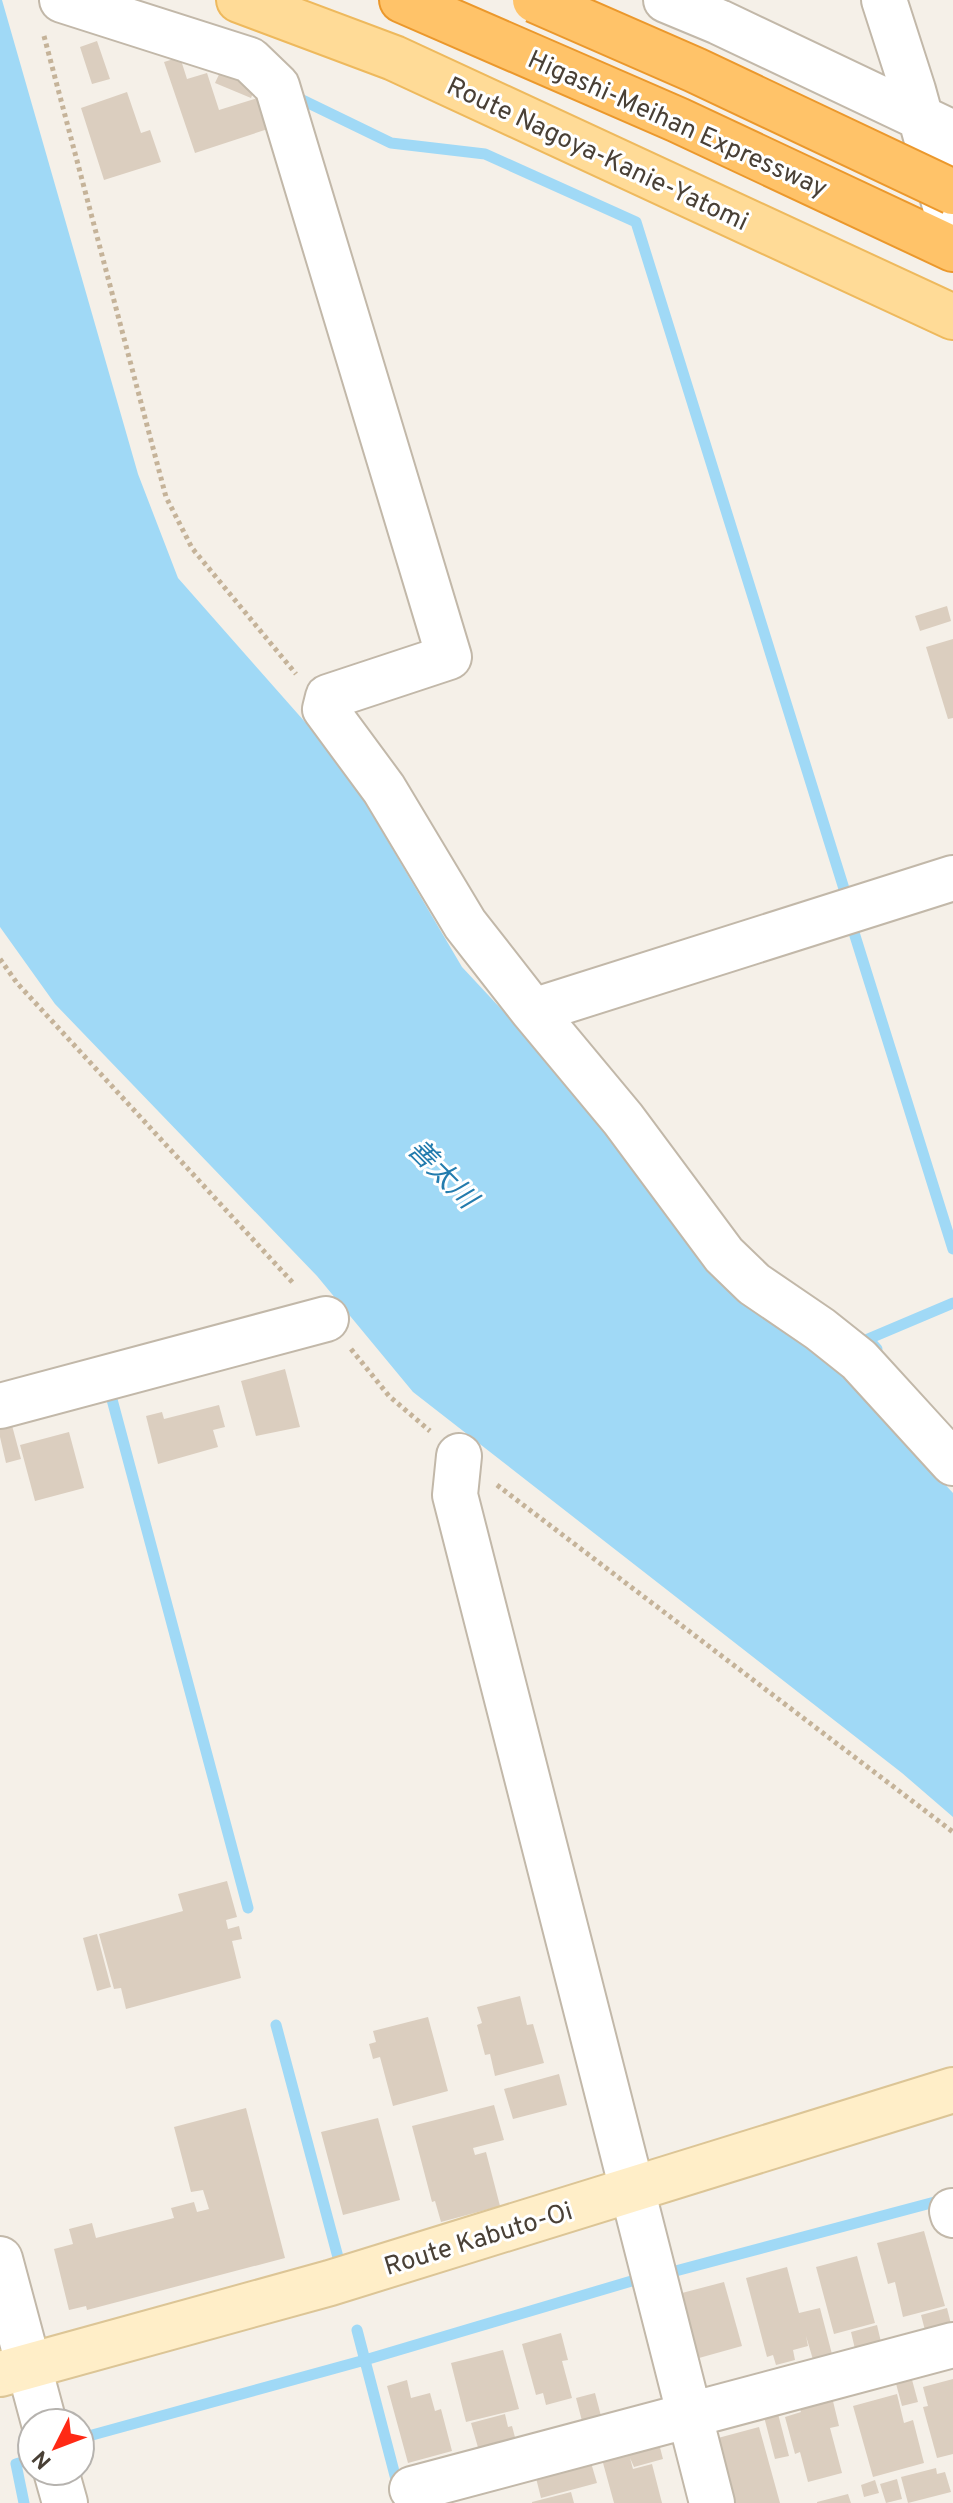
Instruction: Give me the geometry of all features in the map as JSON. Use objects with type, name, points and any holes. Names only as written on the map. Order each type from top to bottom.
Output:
[{"type":"highway","name":"Higashi-Meihan Expressway","points":[[402,0],[678,120],[953,249]]},
{"type":"highway","name":"Higashi-Meihan Expressway","points":[[535,0],[695,70],[953,192]]},
{"type":"main road","name":"Route Nagoya-Kanie-Yatomi","points":[[239,0],[394,58],[953,317]]},
{"type":"main road","name":"Route Kabuto-Oi","points":[[14,2370],[330,2283],[953,2090]]},
{"type":"street","points":[[666,0],[936,125]]},
{"type":"street","points":[[884,0],[936,125],[953,235]]},
{"type":"street","points":[[53,18],[250,60],[277,86],[449,657],[328,697],[325,709],[384,789],[465,924],[623,1119],[724,1255],[754,1284],[859,1360],[953,1463]]},
{"type":"street","points":[[533,1011],[953,878]]},
{"type":"street","points":[[0,1406],[326,1319]]},
{"type":"street","points":[[459,1456],[455,1495],[712,2503]]},
{"type":"street","points":[[0,2259],[14,2370],[35,2407]]},
{"type":"street","points":[[412,2489],[494,2485],[689,2415],[953,2345]]},
{"type":"path","points":[[53,18],[166,497],[192,548],[325,709]]},
{"type":"path","points":[[0,959],[17,983],[326,1319],[389,1396],[459,1456],[953,1832]]},
{"type":"water","name":"善太川","points":[[0,0],[138,474],[178,578],[343,765],[462,967],[953,1493],[953,1817],[902,1773],[413,1392],[317,1276],[55,1004],[0,927]]},
{"type":"building","points":[[97,41],[110,79],[92,84],[80,47]]},
{"type":"building","points":[[180,57],[187,79],[207,73],[219,110],[267,95],[277,126],[195,153],[164,62]]},
{"type":"building","points":[[222,68],[257,83],[251,98],[215,83]]},
{"type":"building","points":[[127,92],[141,133],[150,130],[161,162],[104,180],[81,108]]},
{"type":"building","points":[[947,606],[951,621],[920,631],[915,616]]},
{"type":"building","points":[[953,639],[953,718],[948,719],[926,647]]},
{"type":"building","points":[[285,1369],[300,1427],[256,1436],[241,1381]]},
{"type":"building","points":[[219,1405],[225,1427],[213,1430],[218,1447],[158,1464],[146,1416],[162,1412],[164,1419]]},
{"type":"building","points":[[10,1418],[21,1459],[6,1463],[0,1421]]},
{"type":"building","points":[[69,1432],[84,1488],[35,1501],[20,1445]]},
{"type":"building","points":[[227,1881],[237,1917],[226,1920],[228,1929],[239,1926],[242,1939],[232,1941],[241,1978],[126,2009],[121,1988],[114,1989],[99,1934],[183,1911],[178,1894]]},
{"type":"building","points":[[97,1934],[111,1987],[97,1991],[83,1938]]},
{"type":"building","points":[[520,1996],[527,2025],[533,2024],[544,2063],[495,2076],[490,2054],[485,2055],[477,2025],[482,2023],[477,2007]]},
{"type":"building","points":[[428,2017],[448,2091],[393,2106],[380,2057],[373,2059],[369,2044],[376,2042],[373,2031]]},
{"type":"building","points":[[559,2074],[567,2105],[513,2119],[504,2089]]},
{"type":"building","points":[[494,2105],[504,2140],[473,2148],[475,2155],[486,2152],[500,2206],[441,2222],[435,2201],[432,2202],[412,2126]]},
{"type":"building","points":[[246,2108],[285,2258],[87,2310],[86,2306],[69,2310],[54,2249],[73,2244],[69,2229],[92,2223],[96,2238],[174,2218],[171,2208],[194,2202],[197,2212],[209,2209],[203,2190],[191,2192],[174,2127]]},
{"type":"building","points":[[378,2118],[400,2200],[343,2215],[321,2132]]},
{"type":"building","points":[[924,2231],[945,2306],[903,2317],[895,2282],[888,2284],[877,2243]]},
{"type":"building","points":[[857,2256],[875,2323],[834,2334],[816,2267]]},
{"type":"building","points":[[787,2267],[799,2313],[820,2308],[833,2358],[814,2363],[806,2336],[808,2346],[793,2350],[795,2360],[776,2365],[773,2355],[767,2357],[746,2278]]},
{"type":"building","points":[[724,2282],[742,2346],[699,2358],[682,2293]]},
{"type":"building","points":[[947,2308],[952,2328],[926,2334],[921,2315]]},
{"type":"building","points":[[877,2325],[881,2342],[855,2349],[851,2332]]},
{"type":"building","points":[[561,2333],[568,2360],[562,2361],[572,2398],[546,2405],[543,2393],[536,2395],[522,2344]]},
{"type":"building","points":[[503,2350],[519,2409],[466,2422],[451,2363]]},
{"type":"building","points":[[911,2376],[918,2402],[902,2406],[895,2380]]},
{"type":"building","points":[[953,2379],[953,2454],[937,2458],[923,2407],[928,2406],[923,2387]]},
{"type":"building","points":[[407,2380],[411,2398],[430,2393],[435,2411],[441,2409],[452,2451],[408,2463],[387,2386]]},
{"type":"building","points":[[595,2393],[601,2416],[582,2421],[576,2398]]},
{"type":"building","points":[[897,2394],[904,2423],[913,2420],[924,2463],[873,2477],[853,2406]]},
{"type":"building","points":[[832,2397],[839,2426],[830,2428],[842,2473],[808,2482],[800,2452],[795,2454],[785,2417],[801,2412],[799,2406]]},
{"type":"building","points":[[777,2410],[789,2456],[775,2459],[763,2413]]},
{"type":"building","points":[[505,2414],[516,2441],[479,2451],[471,2423]]},
{"type":"building","points":[[759,2427],[780,2503],[736,2503],[718,2438]]},
{"type":"building","points":[[657,2436],[663,2459],[634,2467],[630,2458],[633,2469],[652,2464],[662,2503],[614,2503],[600,2452]]},
{"type":"building","points":[[589,2456],[597,2483],[541,2498],[534,2470]]},
{"type":"building","points":[[936,2468],[937,2474],[945,2472],[951,2492],[908,2503],[901,2477]]},
{"type":"building","points":[[897,2479],[902,2499],[886,2503],[880,2484]]},
{"type":"building","points":[[875,2480],[879,2493],[864,2497],[861,2485]]},
{"type":"building","points":[[571,2492],[574,2503],[532,2503],[532,2502]]},
{"type":"building","points":[[848,2494],[851,2503],[817,2503],[817,2502]]},
{"type":"waterway","points":[[292,95],[391,143],[485,154],[636,222],[845,892]]},
{"type":"waterway","points":[[851,923],[953,1249]]},
{"type":"waterway","points":[[877,1349],[868,1339],[953,1303]]},
{"type":"waterway","points":[[110,1392],[248,1908]]},
{"type":"waterway","points":[[276,2025],[339,2261]]},
{"type":"waterway","points":[[668,2273],[946,2199]]},
{"type":"waterway","points":[[96,2434],[365,2360],[635,2280]]},
{"type":"waterway","points":[[357,2330],[398,2487]]},
{"type":"waterway","points":[[21,2487],[24,2503]]}]
